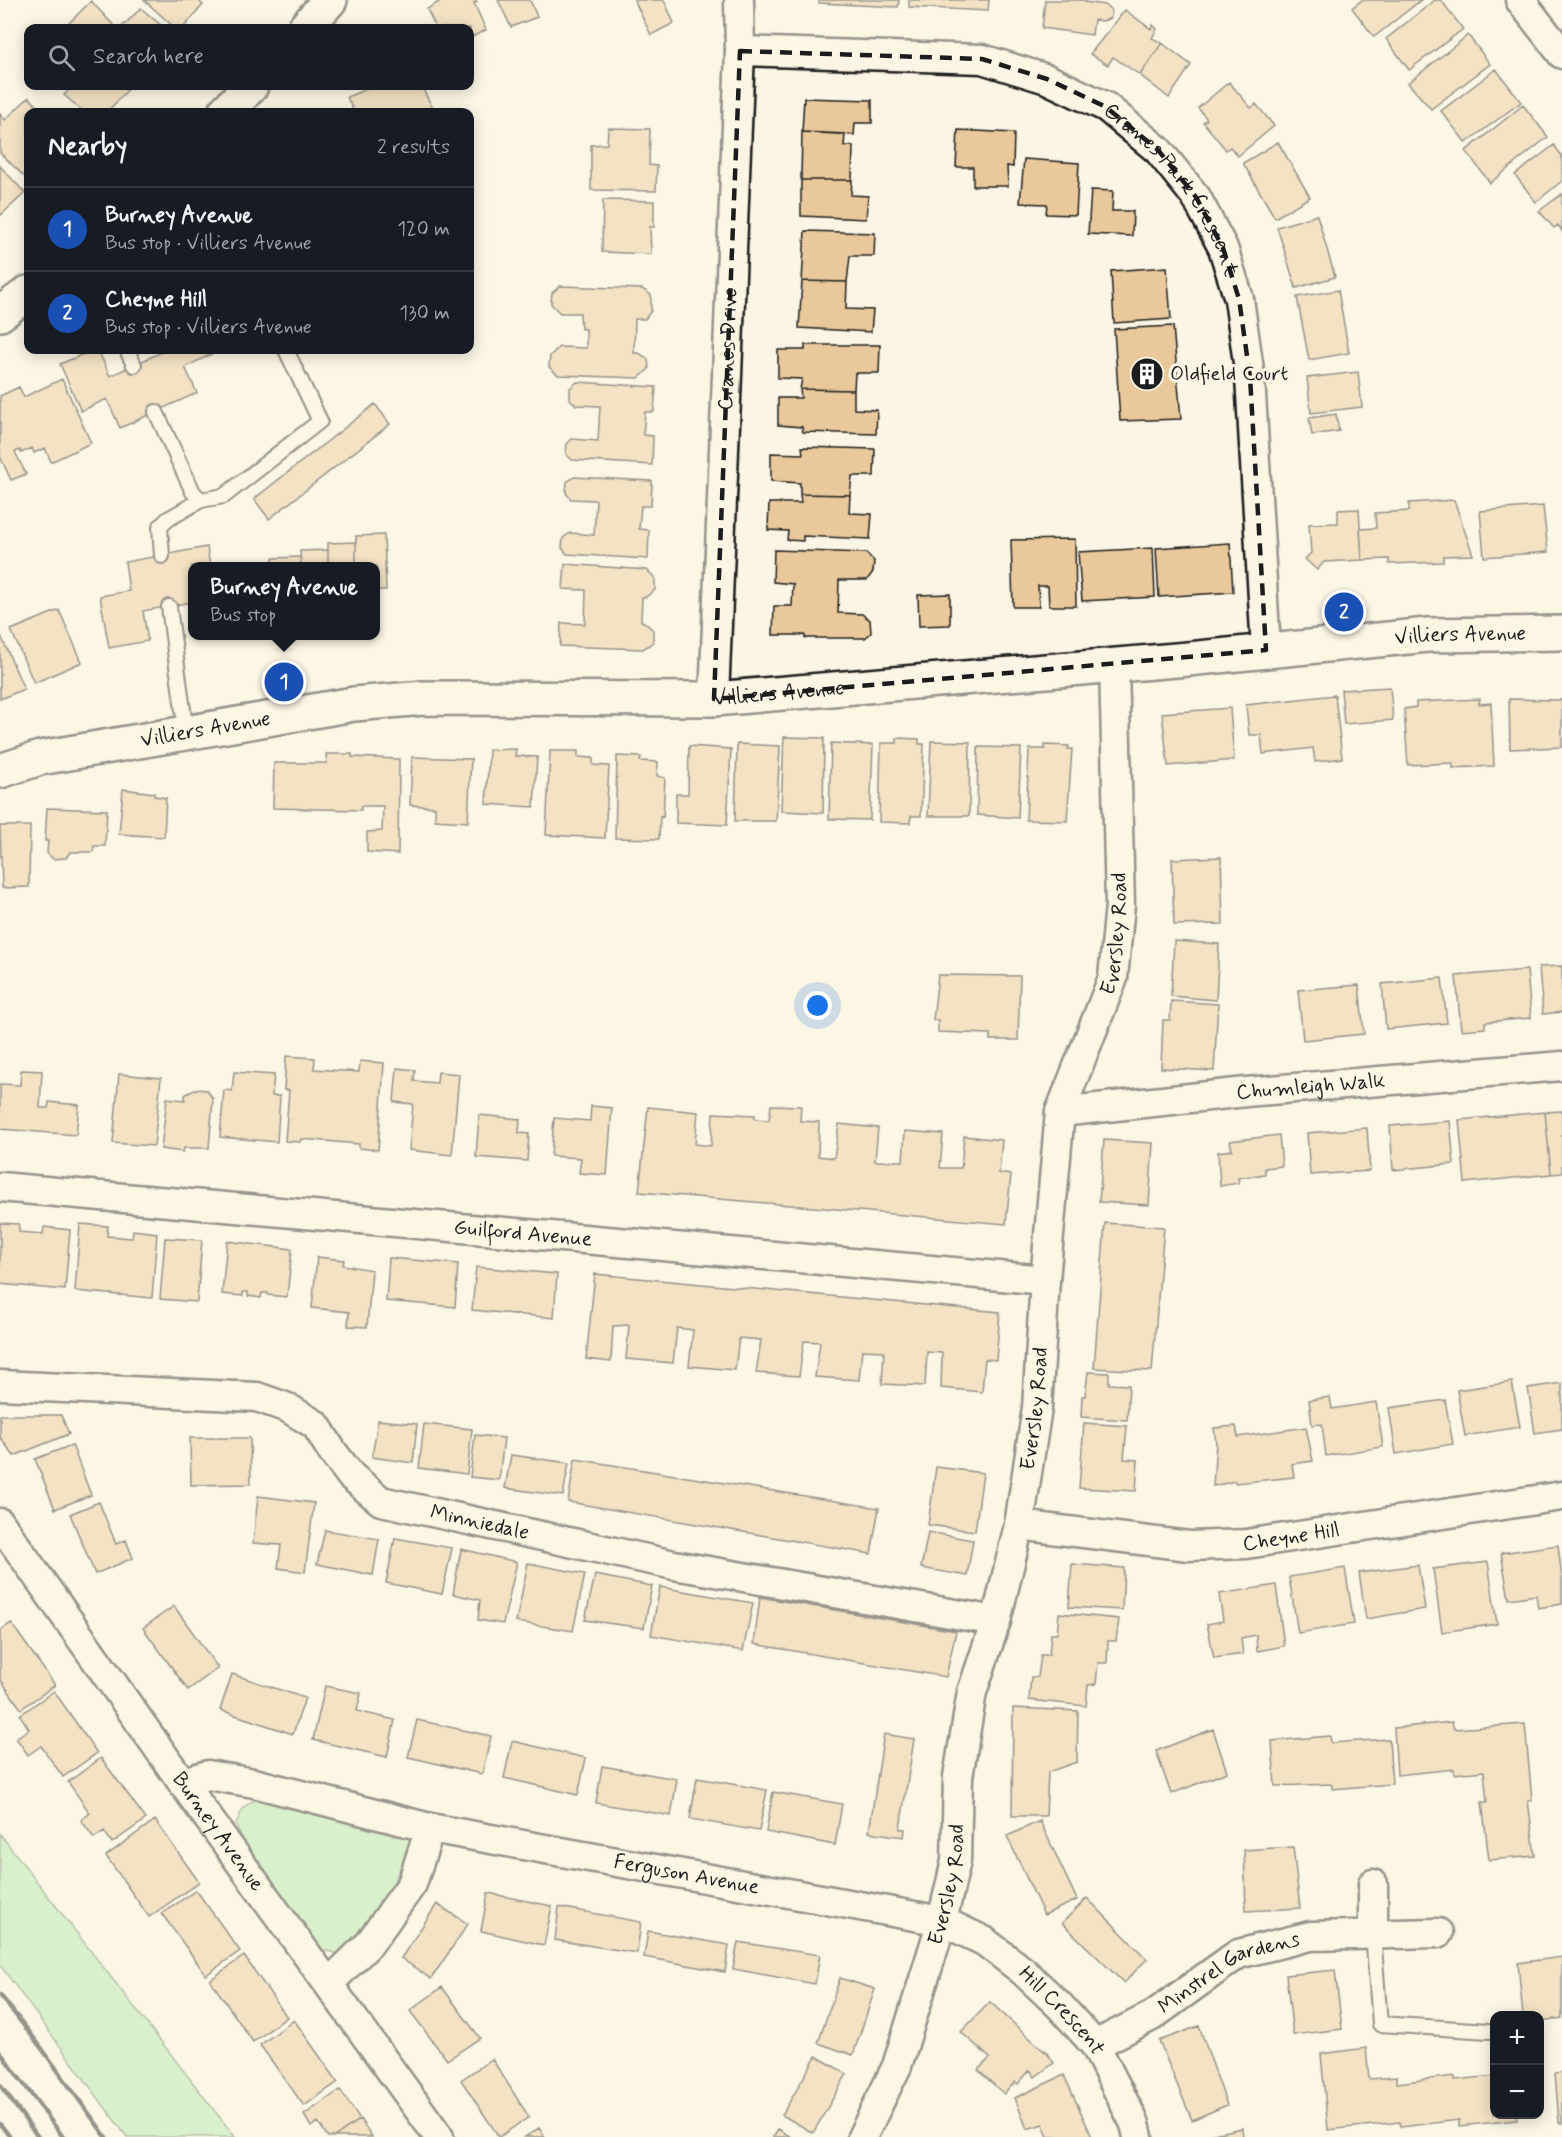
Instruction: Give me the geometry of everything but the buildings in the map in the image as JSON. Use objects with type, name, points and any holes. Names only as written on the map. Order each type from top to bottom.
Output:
[{"type":"street","points":[[309,24],[330,0]]},
{"type":"street","name":"Cranes Drive","points":[[714,699],[740,51],[739,0]]},
{"type":"street","points":[[1520,0],[1562,54]]},
{"type":"street","name":"Cranes Park Crescent","points":[[740,51],[982,59],[1047,79],[1106,107],[1158,150],[1196,197],[1223,248],[1239,299],[1250,377],[1266,650]]},
{"type":"street","points":[[229,108],[247,90]]},
{"type":"street","points":[[0,314],[24,295]]},
{"type":"street","name":"Villiers Avenue","points":[[0,771],[40,758],[354,704],[424,698],[714,699],[1428,636],[1562,633]]},
{"type":"street","name":"Eversley Road","points":[[862,2137],[897,2066],[942,1921],[956,1861],[958,1777],[972,1692],[996,1621],[1019,1525],[1037,1408],[1060,1112],[1113,978],[1120,905],[1114,665]]},
{"type":"street","name":"Chumleigh Walk","points":[[1060,1112],[1246,1092],[1562,1066]]},
{"type":"street","name":"Guilford Avenue","points":[[0,1187],[1046,1280]]},
{"type":"street","name":"Minniedale","points":[[0,1385],[257,1397],[288,1408],[316,1425],[351,1476],[381,1502],[674,1565],[996,1621]]},
{"type":"street","name":"Cheyne Hill","points":[[1019,1525],[1189,1546],[1246,1544],[1562,1496]]},
{"type":"street","name":"Burney Avenue","points":[[0,1524],[182,1782],[439,2137]]},
{"type":"street","name":"Ferguson Avenue","points":[[182,1782],[208,1775],[254,1784],[430,1828],[942,1921]]},
{"type":"street","points":[[328,1983],[369,1944],[412,1884],[430,1828]]},
{"type":"street","points":[[1372,1884],[1373,1933]]},
{"type":"street","name":"Hill Crescent","points":[[942,1921],[984,1941],[1023,1971],[1060,2006],[1095,2045],[1135,2124],[1138,2137]]},
{"type":"street","name":"Minstrel Gardens","points":[[1095,2045],[1152,2016],[1238,1954],[1310,1936],[1438,1933]]},
{"type":"lane","points":[[129,354],[134,365]]},
{"type":"lane","points":[[162,556],[160,527],[168,519],[201,500],[224,496],[320,421],[288,354]]},
{"type":"lane","points":[[156,412],[193,492],[201,500]]},
{"type":"lane","points":[[169,607],[186,732]]},
{"type":"lane","points":[[1373,1933],[1380,2024],[1489,2031]]},
{"type":"highlighted area","points":[[740,51],[982,59],[1047,79],[1106,107],[1158,150],[1196,197],[1223,248],[1239,299],[1250,377],[1266,650],[714,699]]},
{"type":"green space","points":[[265,1796],[409,1835],[411,1845],[388,1894],[339,1954],[323,1950],[244,1842],[236,1825],[240,1813],[246,1806]]},
{"type":"green space","points":[[0,1834],[235,2137],[127,2137],[0,1965]]},
{"type":"railway","points":[[0,1995],[106,2137]]},
{"type":"railway","points":[[0,2052],[63,2137]]},
{"type":"railway","points":[[0,2085],[38,2137]]},
{"type":"railway","points":[[0,2124],[10,2137]]},
{"type":"place","name":"Oldfield Court","points":[[1147,374]]},
{"type":"place","name":"Cheyne Hill","points":[[1344,612]]},
{"type":"place","name":"Burney Avenue","points":[[284,682]]}]
